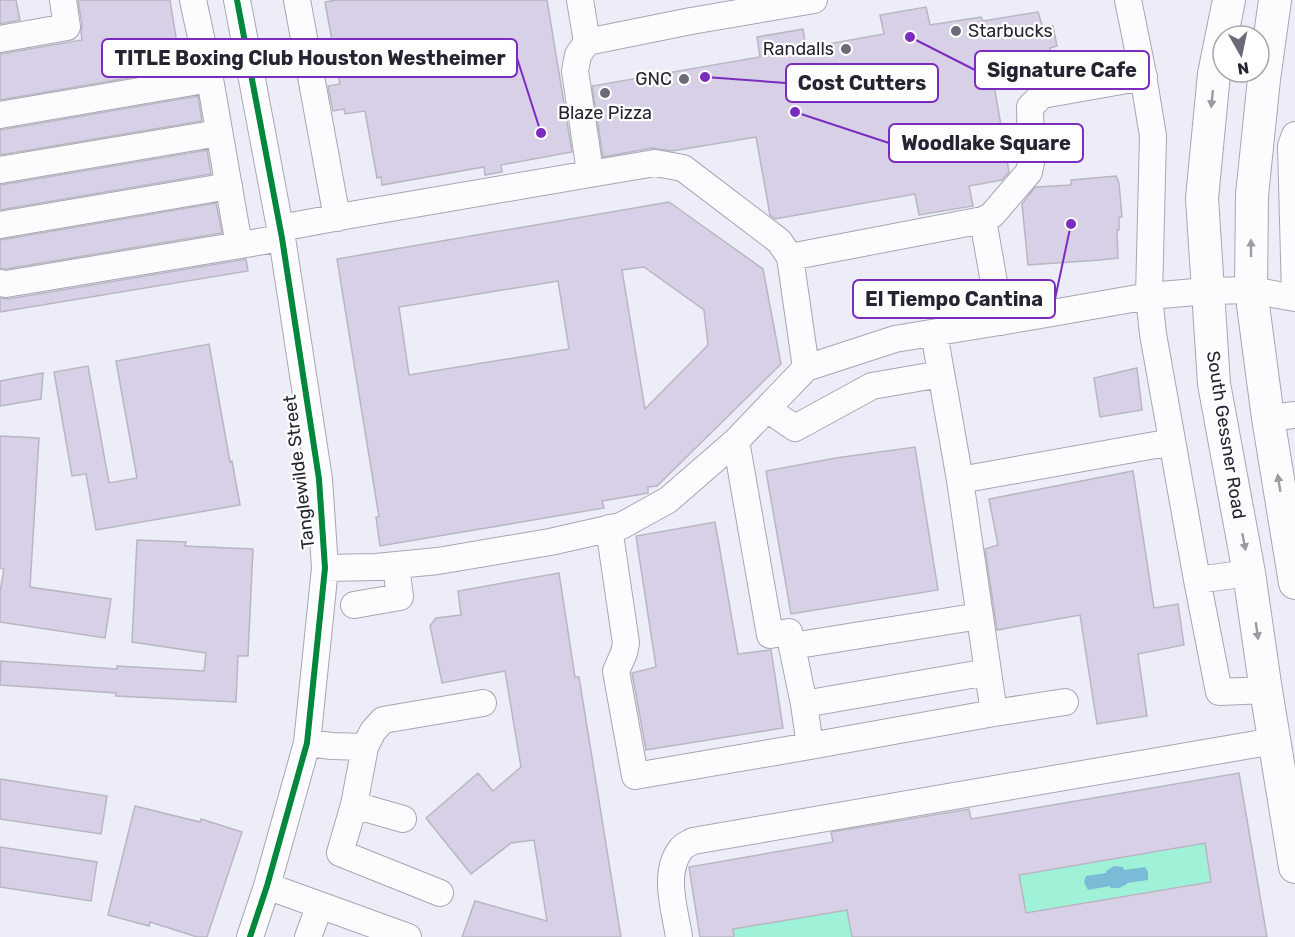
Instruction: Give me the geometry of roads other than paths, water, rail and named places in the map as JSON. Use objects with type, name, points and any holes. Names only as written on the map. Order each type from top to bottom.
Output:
[{"type":"main road","name":"South Gessner Road","points":[[1229,0],[1214,74],[1202,198],[1214,384],[1250,573],[1266,690],[1295,867]]},
{"type":"main road","points":[[1275,0],[1252,195],[1251,290],[1283,416],[1295,583]]},
{"type":"street","points":[[0,39],[67,27],[63,0]]},
{"type":"street","points":[[193,0],[210,80],[239,245]]},
{"type":"street","name":"Tanglewilde Street","points":[[237,0],[281,233],[319,479],[325,568],[307,743],[267,886],[250,937]]},
{"type":"street","points":[[297,0],[337,218]]},
{"type":"street","points":[[580,0],[587,42]]},
{"type":"street","points":[[584,175],[589,165],[575,71],[578,55],[587,42],[645,29],[814,0]]},
{"type":"street","points":[[1128,0],[1144,77],[1153,136],[1149,296],[1153,334],[1219,692],[1266,690]]},
{"type":"street","points":[[790,257],[983,220],[992,215],[1029,172],[1031,162],[1030,106],[1042,95],[1144,77]]},
{"type":"street","points":[[0,115],[210,80]]},
{"type":"street","points":[[0,170],[219,133]]},
{"type":"street","points":[[325,568],[396,566],[438,561],[516,548],[621,526],[668,500],[736,441],[806,368],[895,339],[1149,296],[1251,290],[1295,296],[1291,146],[1295,135]]},
{"type":"street","points":[[0,283],[6,284],[239,245],[337,218],[655,164],[683,168],[779,241],[790,257],[806,368]]},
{"type":"street","points":[[0,225],[229,186]]},
{"type":"street","points":[[983,220],[1001,322]]},
{"type":"street","points":[[934,333],[960,480],[994,713]]},
{"type":"street","points":[[767,409],[795,428],[872,386],[941,374]]},
{"type":"street","points":[[736,441],[770,635],[789,632],[810,746]]},
{"type":"street","points":[[960,480],[1172,442]]},
{"type":"street","points":[[609,528],[626,643],[616,671],[635,776],[1065,702]]},
{"type":"street","points":[[354,606],[400,597],[396,566]]},
{"type":"street","points":[[1197,580],[1250,573]]},
{"type":"street","points":[[792,646],[980,616]]},
{"type":"street","points":[[804,704],[988,672]]},
{"type":"street","points":[[440,893],[340,853],[354,805],[365,747],[373,731],[384,720],[483,703]]},
{"type":"street","points":[[679,937],[670,876],[682,848],[693,841],[1274,741]]},
{"type":"street","points":[[307,743],[365,747]]},
{"type":"street","points":[[354,805],[403,819]]},
{"type":"street","points":[[267,886],[408,937]]},
{"type":"street","points":[[308,937],[320,905]]},
{"type":"water","points":[[1114,866],[1123,867],[1124,870],[1145,867],[1148,880],[1127,883],[1119,888],[1110,888],[1110,886],[1088,890],[1084,882],[1086,876],[1106,873]]},
{"type":"place","name":"Starbucks","points":[[956,31]]},
{"type":"place","name":"Signature Cafe","points":[[910,37]]},
{"type":"place","name":"Randalls","points":[[846,49]]},
{"type":"place","name":"Cost Cutters","points":[[705,77]]},
{"type":"place","name":"GNC","points":[[684,79]]},
{"type":"place","name":"Blaze Pizza","points":[[605,93]]},
{"type":"place","name":"Woodlake Square","points":[[795,112]]},
{"type":"place","name":"TITLE Boxing Club Houston Westheimer","points":[[541,133]]},
{"type":"place","name":"El Tiempo Cantina","points":[[1071,224]]}]
